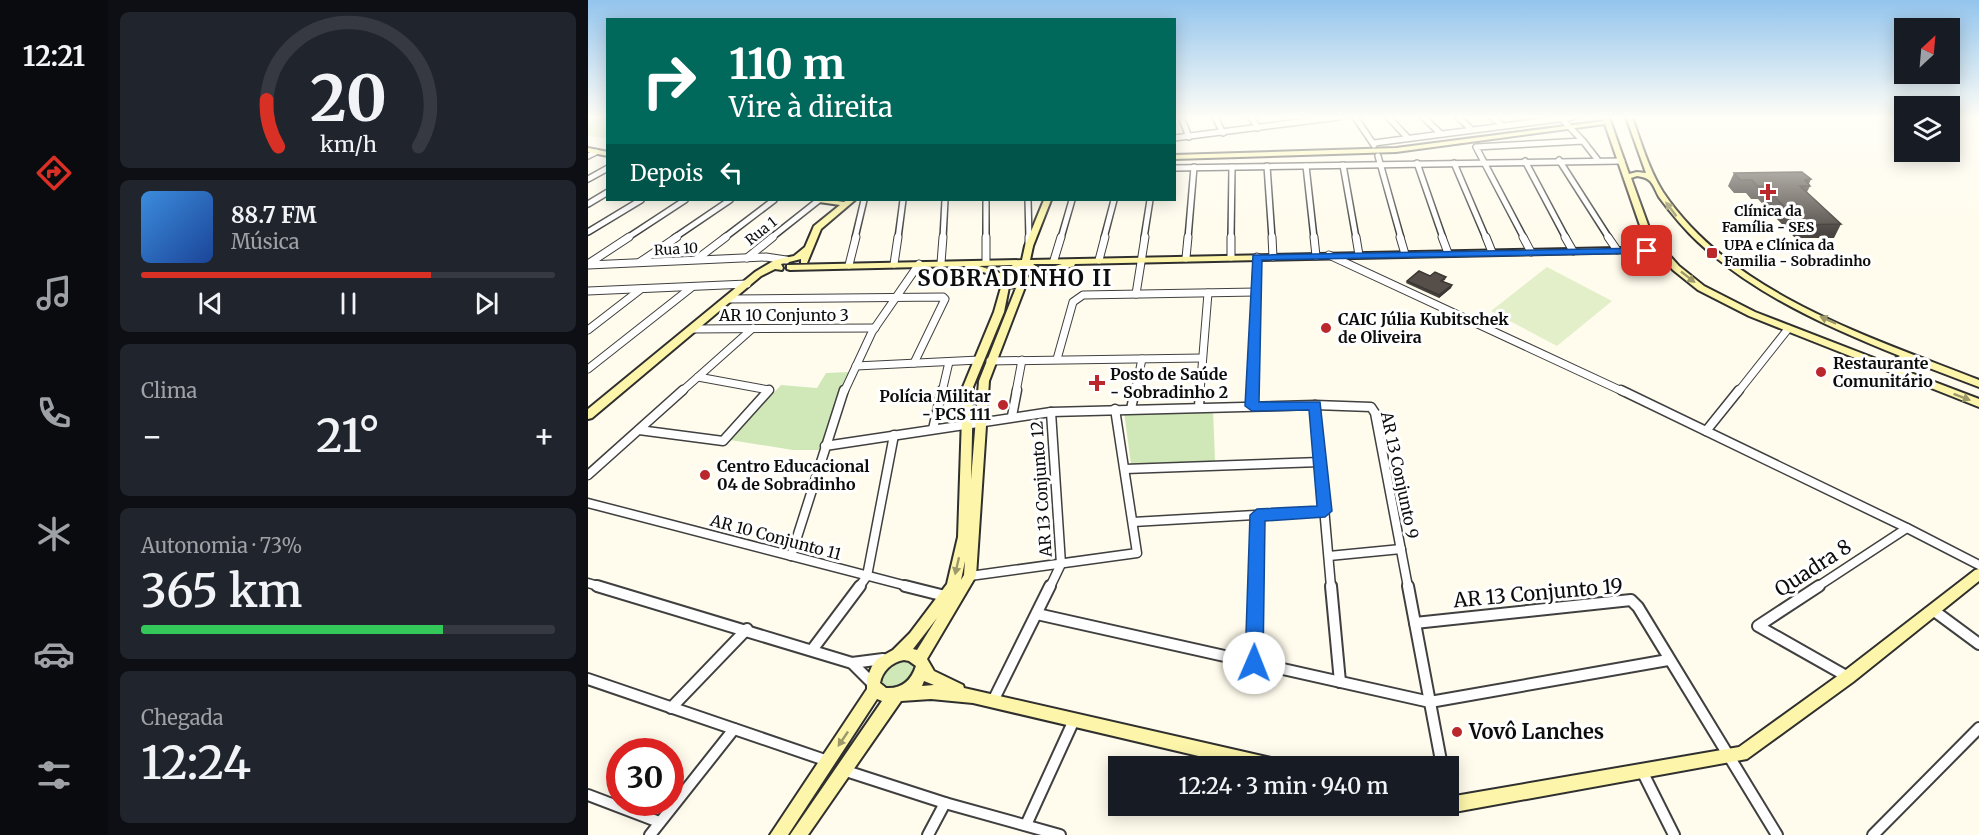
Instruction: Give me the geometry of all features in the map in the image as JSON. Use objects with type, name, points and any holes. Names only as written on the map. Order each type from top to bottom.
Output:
[{"type":"street","points":[[1176,157],[1221,156]]},
{"type":"street","points":[[1378,156],[1405,254]]},
{"type":"street","points":[[1481,156],[1531,252]]},
{"type":"street","points":[[1620,156],[1651,242],[1663,256],[1701,288],[1721,300],[1788,328],[1979,403]]},
{"type":"street","points":[[1644,156],[1654,181]]},
{"type":"street","points":[[1176,168],[1597,159],[1622,162],[1628,169],[1639,171],[1646,170],[1648,166]]},
{"type":"street","points":[[1559,160],[1617,250]]},
{"type":"street","points":[[1525,161],[1573,251]]},
{"type":"street","points":[[1454,163],[1492,252]]},
{"type":"street","points":[[1417,164],[1448,253]]},
{"type":"street","points":[[1306,165],[1316,256]]},
{"type":"street","points":[[1343,165],[1359,255]]},
{"type":"street","points":[[1267,166],[1273,257]]},
{"type":"street","points":[[1186,258],[1194,167]]},
{"type":"street","points":[[1231,257],[1232,167]]},
{"type":"street","points":[[588,179],[606,169]]},
{"type":"street","points":[[1627,178],[1639,174],[1649,176],[1685,227],[1712,253],[1754,282],[1859,334],[1979,384]]},
{"type":"street","points":[[588,204],[606,193]]},
{"type":"street","points":[[588,232],[639,201]]},
{"type":"street","points":[[588,265],[684,201]]},
{"type":"street","points":[[640,263],[729,201]]},
{"type":"street","points":[[696,260],[773,201]]},
{"type":"street","name":"Rua 1","points":[[747,258],[818,201]]},
{"type":"street","points":[[849,265],[864,201]]},
{"type":"street","points":[[894,264],[903,201]]},
{"type":"street","points":[[941,263],[945,201]]},
{"type":"street","points":[[986,201],[986,261],[991,270],[1004,280],[1021,286],[1032,282],[1038,275],[1080,260]]},
{"type":"street","points":[[1028,201],[1029,264]]},
{"type":"street","points":[[1029,246],[1047,201]]},
{"type":"street","points":[[1054,260],[1072,201]]},
{"type":"street","points":[[1099,260],[1114,201]]},
{"type":"street","points":[[1136,294],[1150,201]]},
{"type":"street","points":[[801,261],[809,249],[817,228],[848,202]]},
{"type":"street","points":[[1640,250],[1651,242]]},
{"type":"street","points":[[984,361],[999,312],[1004,280],[1014,268],[1054,260],[1617,250],[1640,250],[1663,256]]},
{"type":"street","points":[[1329,255],[1706,431],[1979,565]]},
{"type":"street","points":[[1252,406],[1257,257]]},
{"type":"street","name":"Rua 10","points":[[588,265],[747,258],[766,258],[782,264]]},
{"type":"street","points":[[590,411],[758,274],[782,264],[801,261],[819,267]]},
{"type":"street","points":[[782,264],[819,267],[986,261],[1029,264],[1037,270],[1038,275]]},
{"type":"street","points":[[957,263],[991,270]]},
{"type":"street","points":[[791,556],[825,446],[856,366],[893,297],[919,264]]},
{"type":"street","points":[[590,292],[747,284]]},
{"type":"street","points":[[588,369],[693,286]]},
{"type":"street","points":[[778,835],[897,695],[914,686],[921,664],[970,576],[973,423],[968,387],[984,361],[1021,286]]},
{"type":"street","points":[[588,330],[642,289]]},
{"type":"street","points":[[1057,359],[1073,302],[1083,295],[1256,291]]},
{"type":"street","points":[[1199,408],[1208,292]]},
{"type":"street","points":[[729,299],[943,297],[945,299],[914,363]]},
{"type":"street","points":[[588,475],[753,328]]},
{"type":"street","name":"AR 10 Conjunto 3","points":[[693,329],[875,328]]},
{"type":"street","points":[[1706,431],[1788,328]]},
{"type":"street","points":[[1854,354],[1876,359],[1882,357],[1881,350],[1859,334]]},
{"type":"street","points":[[856,366],[1057,359],[1202,358]]},
{"type":"street","points":[[1915,378],[1898,368],[1896,361],[1904,358],[1919,362],[1979,384]]},
{"type":"street","points":[[1131,409],[1142,359]]},
{"type":"street","points":[[1012,416],[1022,360]]},
{"type":"street","points":[[933,429],[949,362]]},
{"type":"street","points":[[639,430],[723,441],[769,390],[698,377]]},
{"type":"street","points":[[825,446],[1012,416],[1051,412],[1315,405],[1340,682]]},
{"type":"street","name":"AR 13 Conjunto 9","points":[[1315,405],[1371,407],[1375,413],[1440,756]]},
{"type":"street","points":[[970,576],[1137,553],[1115,409]]},
{"type":"street","name":"AR 13 Conjunto 12","points":[[1051,412],[1061,564]]},
{"type":"street","points":[[798,835],[874,688],[876,671],[915,637],[953,586],[964,537],[973,423]]},
{"type":"street","points":[[812,650],[867,576],[894,435]]},
{"type":"street","points":[[1125,469],[1320,462]]},
{"type":"street","name":"AR 10 Conjunto 11","points":[[588,503],[945,596]]},
{"type":"street","points":[[1133,522],[1325,511]]},
{"type":"street","points":[[1254,663],[1257,515]]},
{"type":"street","name":"Quadra 8","points":[[1848,677],[1758,626],[1907,528]]},
{"type":"street","points":[[1329,556],[1401,549]]},
{"type":"street","points":[[993,701],[1061,564]]},
{"type":"street","points":[[1459,803],[1742,754],[1848,677],[1979,574]]},
{"type":"street","points":[[588,583],[747,629],[852,663],[910,654],[936,680],[973,696]]},
{"type":"street","name":"AR 13 Conjunto 19","points":[[1415,623],[1632,600],[1668,660]]},
{"type":"street","points":[[1933,610],[1979,644]]},
{"type":"street","points":[[1037,614],[1430,702],[1668,660],[1777,835]]},
{"type":"street","points":[[671,708],[747,629]]},
{"type":"street","points":[[852,663],[883,695],[931,692],[973,696],[1228,756]]},
{"type":"street","points":[[588,679],[945,803],[1060,835]]},
{"type":"street","points":[[1026,825],[1074,720]]},
{"type":"street","points":[[1873,835],[1979,728]]},
{"type":"street","points":[[650,835],[734,729]]},
{"type":"street","points":[[1643,773],[1674,835]]},
{"type":"street","points":[[588,795],[659,822]]},
{"type":"street","points":[[928,835],[945,803]]},
{"type":"green space","points":[[1547,267],[1612,301],[1557,346],[1491,311]]},
{"type":"green space","points":[[849,372],[820,450],[793,450],[730,440],[781,385],[817,388],[826,373]]},
{"type":"green space","points":[[1213,410],[1215,461],[1131,464],[1124,412]]},
{"type":"green space","points":[[900,656],[918,664],[908,685],[888,690],[879,682],[880,673]]},
{"type":"building","points":[[1802,172],[1811,179],[1805,180],[1810,186],[1800,186],[1841,224],[1802,225],[1764,186],[1757,186],[1752,180],[1740,180],[1734,173]]},
{"type":"building","points":[[1419,271],[1430,276],[1435,272],[1446,277],[1441,281],[1452,285],[1439,295],[1407,281]]},
{"type":"place","name":"Clínica da Família - SES","points":[[1768,192]]},
{"type":"place","name":"UPA e Clínica da Familia - Sobradinho","points":[[1712,253]]},
{"type":"place","name":"CAIC Júlia Kubitschek de Oliveira","points":[[1326,328]]},
{"type":"place","name":"Restaurante Comunitário","points":[[1821,372]]},
{"type":"place","name":"Posto de Saúde - Sobradinho 2","points":[[1097,383]]},
{"type":"place","name":"Polícia Militar - PCS 111","points":[[1003,405]]},
{"type":"place","name":"Centro Educacional 04 de Sobradinho","points":[[705,475]]},
{"type":"place","name":"Vovô Lanches","points":[[1457,732]]},
{"type":"district","name":"SOBRADINHO II","points":[[1015,278]]},
{"type":"route","points":[[1254,663],[1257,515],[1325,511],[1315,405],[1252,406],[1257,257],[1647,251]]}]
